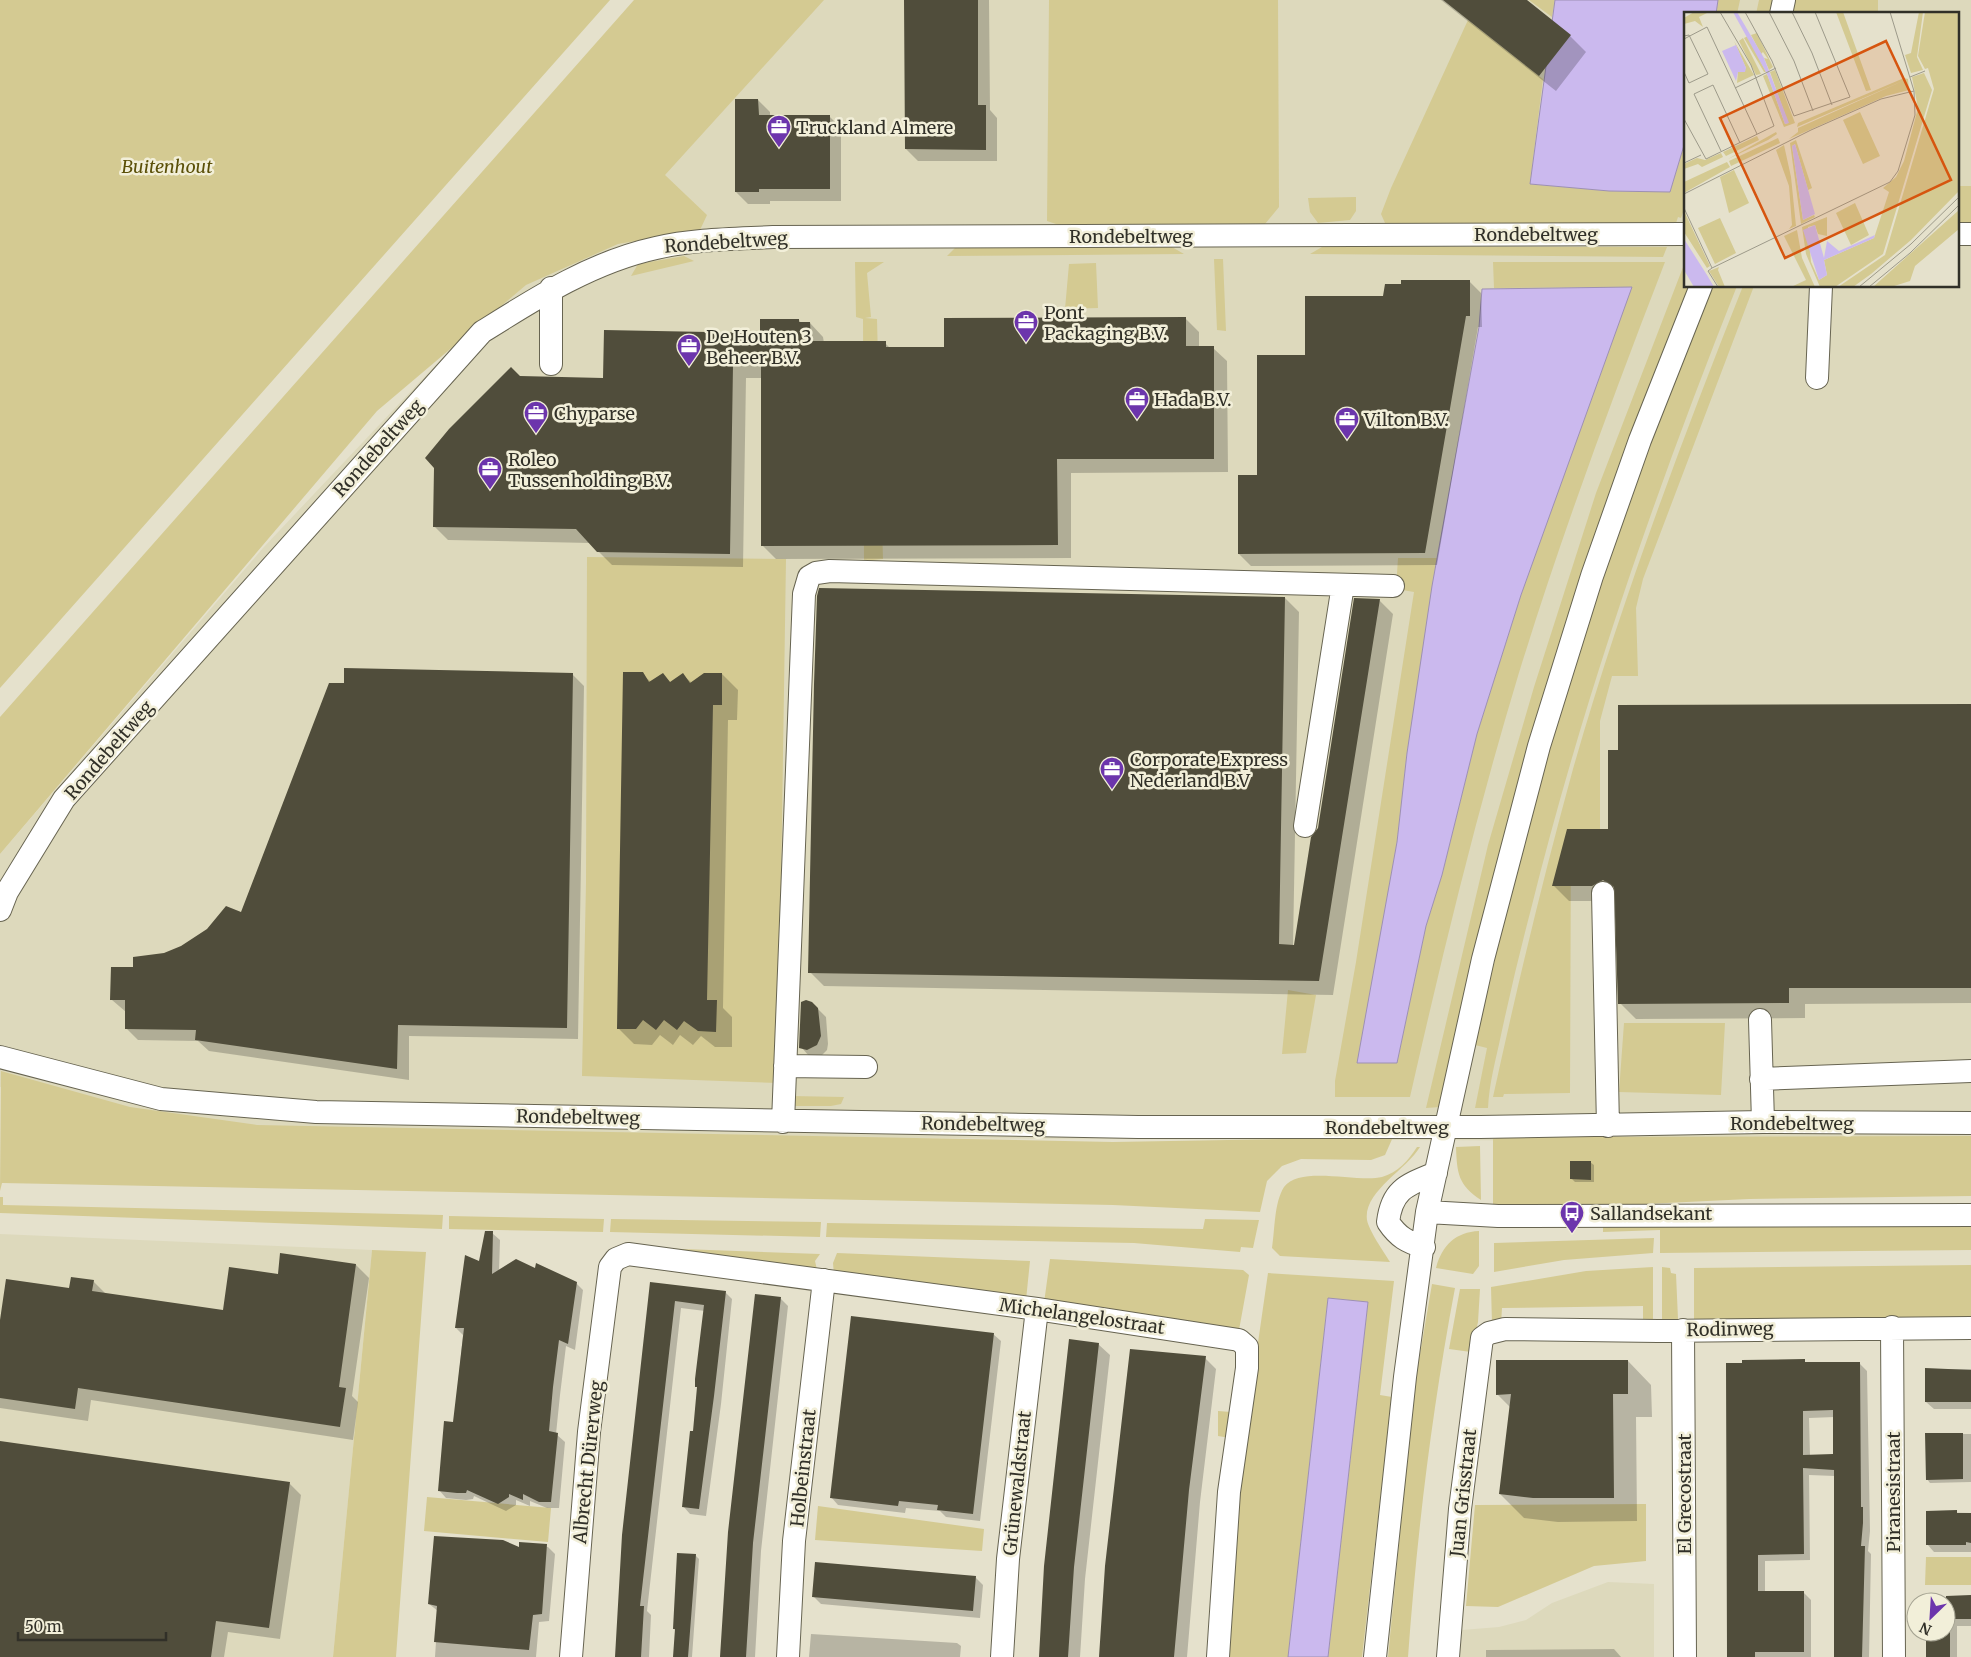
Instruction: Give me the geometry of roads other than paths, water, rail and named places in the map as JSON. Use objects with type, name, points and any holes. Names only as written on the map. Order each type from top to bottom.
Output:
[{"type":"street","name":"Rondebeltweg","points":[[0,910],[7,892],[64,799],[482,332],[551,288],[612,263],[655,248],[717,239],[1684,234]]},
{"type":"street","points":[[1958,234],[1971,234]]},
{"type":"street","points":[[551,288],[551,364]]},
{"type":"street","points":[[1375,1657],[1405,1377],[1424,1247],[1427,1212],[1483,959],[1539,746],[1590,584],[1640,440],[1700,288]]},
{"type":"street","points":[[1817,378],[1821,288]]},
{"type":"street","points":[[783,1122],[804,604],[805,585],[809,577],[816,573],[830,571],[1393,586]]},
{"type":"street","points":[[1305,826],[1343,585]]},
{"type":"street","points":[[1603,893],[1608,1126]]},
{"type":"street","points":[[1760,1020],[1763,1122]]},
{"type":"street","name":"Rondebeltweg","points":[[0,1057],[161,1099],[336,1113],[1138,1127],[1608,1126],[1763,1122],[1971,1123]]},
{"type":"street","points":[[785,1066],[866,1067]]},
{"type":"street","points":[[1761,1079],[1971,1071]]},
{"type":"street","points":[[1424,1247],[1408,1243],[1397,1235],[1388,1222],[1390,1206],[1396,1195],[1408,1184],[1436,1173]]},
{"type":"street","points":[[1427,1212],[1507,1216],[1971,1215]]},
{"type":"street","name":"Michelangelostraat","points":[[610,1267],[616,1259],[628,1254],[1037,1309],[1239,1340],[1247,1347],[1246,1368],[1229,1492],[1218,1657]]},
{"type":"street","name":"Albrecht Dürerweg","points":[[571,1657],[589,1432],[610,1267]]},
{"type":"street","name":"Holbeinstraat","points":[[788,1657],[794,1541],[824,1280]]},
{"type":"street","name":"Grünewaldstraat","points":[[1002,1657],[1008,1559],[1037,1309]]},
{"type":"street","name":"Piranesistraat","points":[[1892,1327],[1894,1657]]},
{"type":"street","name":"Rodinweg","points":[[1489,1333],[1505,1329],[1971,1328]]},
{"type":"street","name":"El Grecostraat","points":[[1682,1330],[1685,1657]]},
{"type":"street","name":"Juan Grisstraat","points":[[1448,1657],[1460,1509],[1474,1394],[1482,1338],[1489,1333]]},
{"type":"place","name":"Truckland Almere","points":[[779,148]]},
{"type":"place","name":"Pont Packaging B.V.","points":[[1026,343]]},
{"type":"place","name":"De Houten 3 Beheer B.V.","points":[[689,367]]},
{"type":"place","name":"Hada B.V.","points":[[1137,420]]},
{"type":"place","name":"Chyparse","points":[[536,434]]},
{"type":"place","name":"Vilton B.V.","points":[[1347,440]]},
{"type":"place","name":"Roleo Tussenholding B.V.","points":[[490,490]]},
{"type":"place","name":"Corporate Express Nederland B.V","points":[[1112,790]]},
{"type":"place","name":"Sallandsekant","points":[[1572,1234]]},
{"type":"park label","name":"Buitenhout","points":[[167,166]]}]
